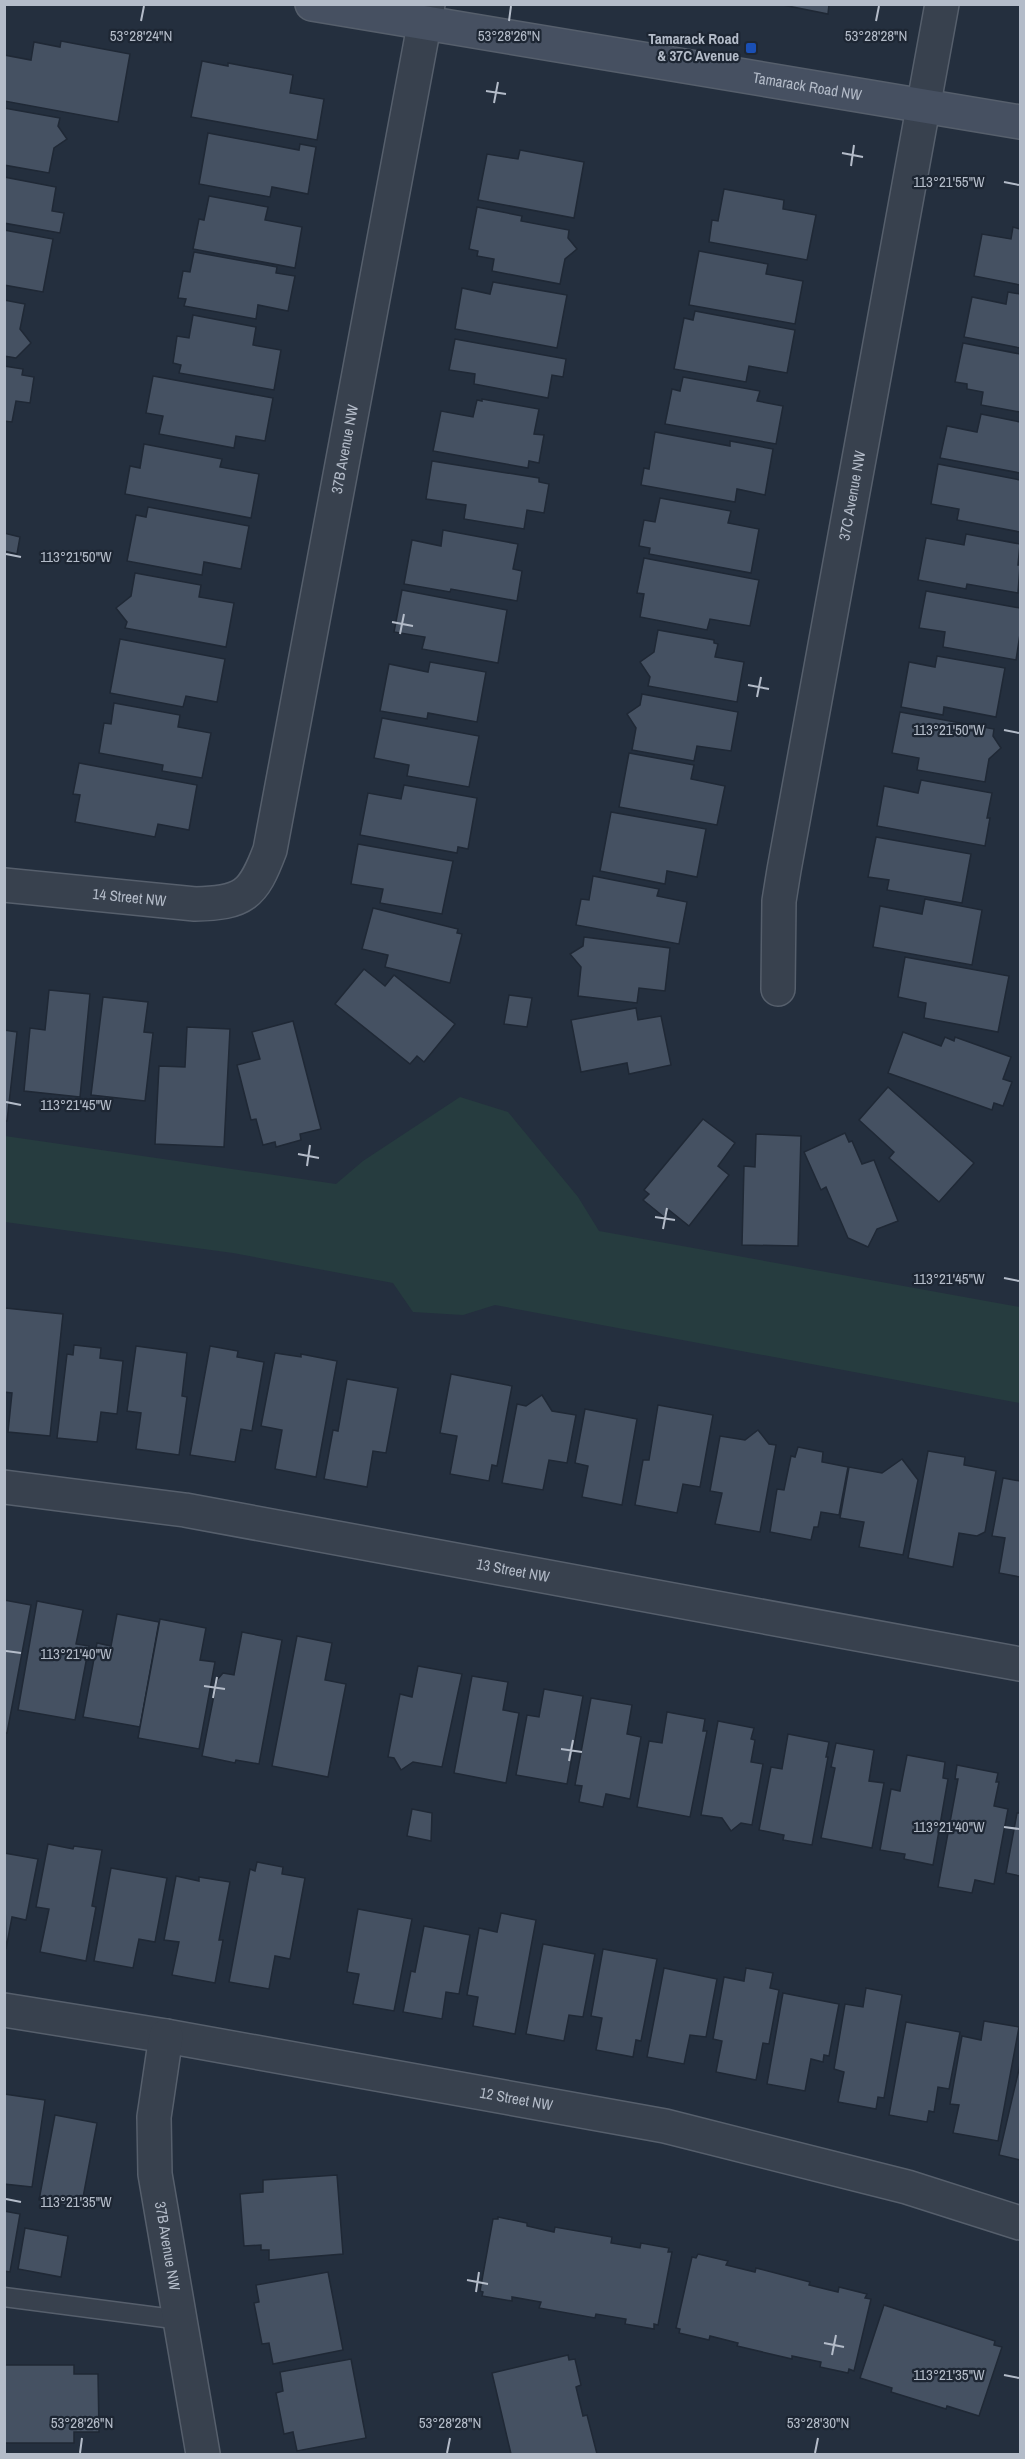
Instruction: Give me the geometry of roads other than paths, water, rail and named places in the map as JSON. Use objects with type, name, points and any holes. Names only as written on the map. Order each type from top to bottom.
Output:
[{"type":"street","name":"Tamarack Road NW","points":[[312,4],[426,14],[924,107],[1020,122]]},
{"type":"street","name":"37C Avenue NW","points":[[778,989],[779,901],[784,870],[942,4]]},
{"type":"street","name":"37B Avenue NW","points":[[250,890],[259,880],[270,850],[426,14]]},
{"type":"street","name":"14 Street NW","points":[[4,885],[195,904],[235,900],[250,890]]},
{"type":"street","name":"13 Street NW","points":[[4,1487],[185,1510],[1020,1664]]},
{"type":"street","name":"12 Street NW","points":[[4,2010],[166,2036],[665,2126],[897,2184],[1020,2223]]},
{"type":"street","name":"37B Avenue NW","points":[[166,2036],[155,2108],[153,2142],[155,2174],[203,2454]]},
{"type":"lane","points":[[4,2297],[181,2320]]},
{"type":"place","name":"Tamarack Road & 37C Avenue","points":[[751,48]]}]
